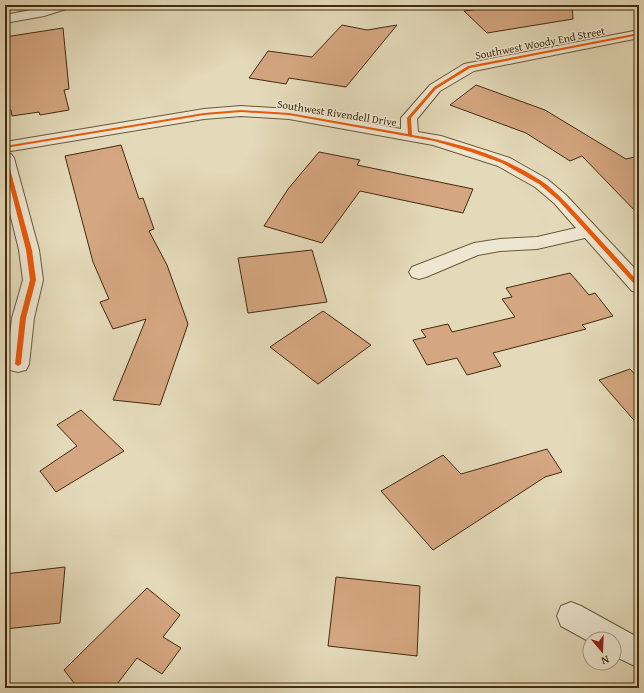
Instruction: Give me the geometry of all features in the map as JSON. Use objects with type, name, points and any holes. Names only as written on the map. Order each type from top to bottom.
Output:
[{"type":"street","points":[[5,19],[44,12],[64,5]]},
{"type":"street","name":"Southwest Woody End Street","points":[[410,135],[410,118],[435,88],[469,66],[639,34]]},
{"type":"street","name":"Southwest Rivendell Drive","points":[[5,147],[204,114],[241,111],[289,114],[410,135],[473,151],[504,162],[541,183],[560,199],[639,286]]},
{"type":"street","points":[[5,158],[29,250],[33,280],[23,318],[18,364]]},
{"type":"street","points":[[418,272],[474,249],[500,245],[537,243],[589,231]]},
{"type":"street","points":[[571,616],[598,631]]},
{"type":"street","points":[[622,644],[639,654]]},
{"type":"building","points":[[506,5],[572,5],[573,19],[487,33],[464,11]]},
{"type":"building","points":[[342,25],[367,30],[397,25],[346,87],[289,78],[286,84],[249,78],[268,51],[312,57]]},
{"type":"building","points":[[63,28],[69,89],[64,90],[69,110],[40,115],[39,112],[12,116],[11,110],[5,111],[5,37]]},
{"type":"building","points":[[476,85],[545,110],[626,159],[639,156],[639,215],[582,156],[570,161],[526,133],[450,105]]},
{"type":"building","points":[[121,145],[139,199],[143,198],[154,229],[149,231],[167,265],[188,324],[160,405],[113,400],[146,319],[113,329],[100,302],[109,299],[93,262],[65,156]]},
{"type":"building","points":[[319,152],[360,160],[357,165],[473,189],[463,213],[360,191],[322,243],[264,226],[288,189]]},
{"type":"building","points":[[312,250],[327,302],[248,313],[238,258]]},
{"type":"building","points":[[570,273],[589,295],[595,293],[613,316],[582,325],[586,329],[493,353],[501,366],[467,375],[457,358],[427,365],[413,340],[426,337],[421,330],[448,324],[452,332],[515,317],[502,299],[512,297],[506,288]]},
{"type":"building","points":[[323,311],[371,345],[318,384],[270,347]]},
{"type":"building","points":[[630,369],[639,379],[639,426],[599,380]]},
{"type":"building","points":[[81,410],[124,451],[56,492],[40,471],[77,446],[57,425]]},
{"type":"building","points":[[547,449],[562,472],[545,477],[433,550],[381,491],[443,455],[461,474]]},
{"type":"building","points":[[65,567],[60,623],[5,629],[5,574]]},
{"type":"building","points":[[336,577],[420,586],[417,656],[328,646]]},
{"type":"building","points":[[147,588],[180,615],[163,637],[181,648],[162,674],[137,658],[114,688],[78,688],[64,670]]},
{"type":"cycle path","points":[[410,135],[409,118],[435,88],[469,67],[639,34]]},
{"type":"cycle path","points":[[5,147],[204,114],[241,111],[289,114],[435,140],[504,162],[541,183],[560,199],[639,286]]},
{"type":"cycle path","points":[[5,158],[29,250],[33,280],[23,318],[18,364]]}]
